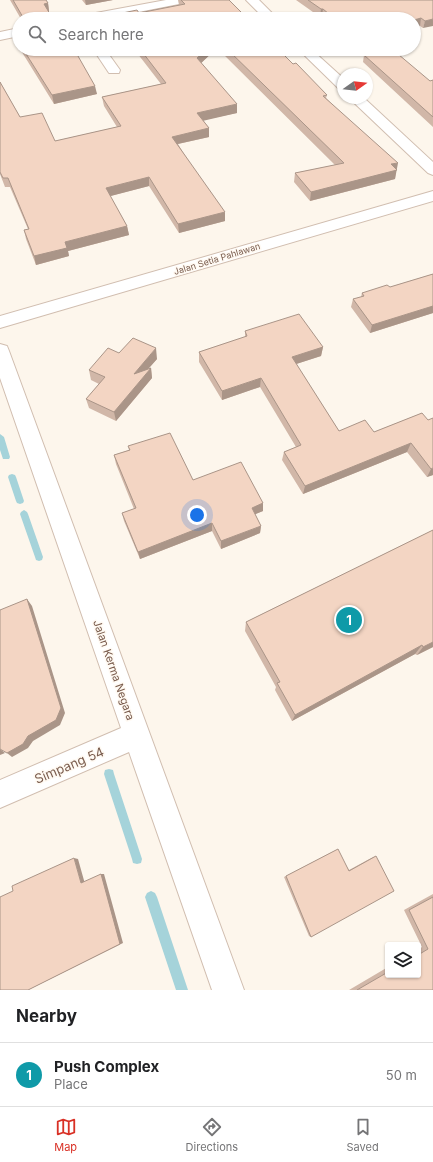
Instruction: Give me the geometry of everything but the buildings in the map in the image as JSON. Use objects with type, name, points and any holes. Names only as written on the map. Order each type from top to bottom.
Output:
[{"type":"street","points":[[121,12],[184,0]]},
{"type":"street","points":[[252,0],[265,12]]},
{"type":"street","points":[[0,36],[12,33]]},
{"type":"street","points":[[104,56],[114,70]]},
{"type":"street","points":[[312,56],[337,79]]},
{"type":"street","points":[[362,104],[433,170]]},
{"type":"street","name":"Jalan Setia Pahlawan","points":[[0,322],[433,196]]},
{"type":"street","name":"Jalan Kerma Negara","points":[[0,351],[228,990]]},
{"type":"street","name":"Simpang 54","points":[[0,794],[137,735]]},
{"type":"waterway","points":[[0,437],[6,457]]},
{"type":"waterway","points":[[12,477],[20,501]]},
{"type":"waterway","points":[[24,514],[39,557]]},
{"type":"waterway","points":[[109,774],[137,859]]},
{"type":"waterway","points":[[151,897],[182,990]]},
{"type":"place","name":"Push Complex","points":[[349,620]]}]
